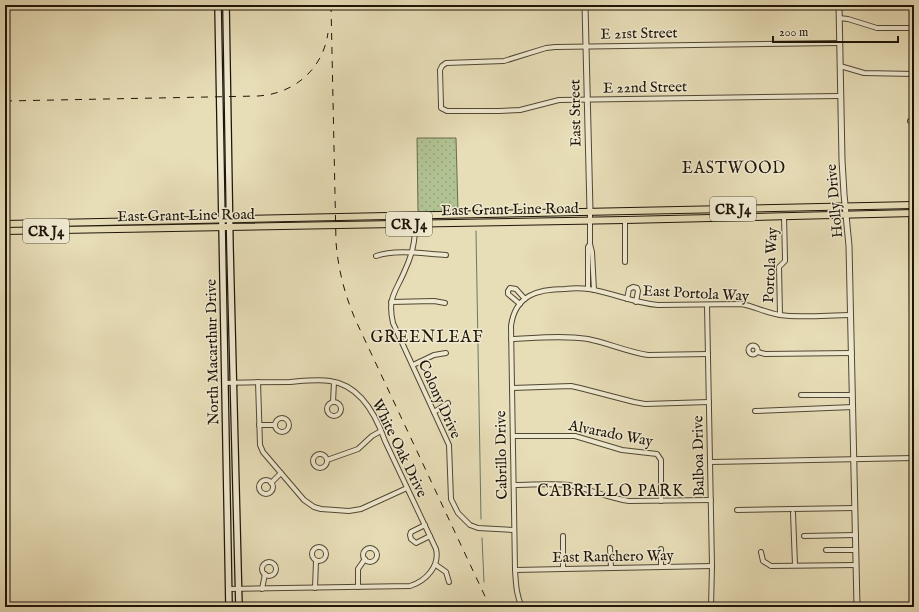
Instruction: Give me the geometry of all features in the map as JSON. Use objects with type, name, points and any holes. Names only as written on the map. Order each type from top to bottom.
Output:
[{"type":"main road","name":"North Macarthur Drive","points":[[218,5],[229,607]]},
{"type":"main road","name":"North Macarthur Drive","points":[[226,5],[229,227],[239,607]]},
{"type":"main road","name":"CR J4","points":[[845,207],[912,205]]},
{"type":"main road","name":"East Grant Line Road","points":[[5,224],[845,207]]},
{"type":"main road","name":"CR J4","points":[[847,215],[913,213]]},
{"type":"main road","name":"East Grant Line Road","points":[[5,231],[847,215]]},
{"type":"street","name":"East Street","points":[[585,5],[590,244]]},
{"type":"street","name":"Holly Drive","points":[[839,5],[842,165],[849,246],[857,607]]},
{"type":"street","points":[[839,18],[848,19],[877,28],[914,28]]},
{"type":"street","name":"E 21st Street","points":[[451,111],[444,110],[441,105],[440,70],[446,63],[504,61],[546,48],[586,46],[839,43]]},
{"type":"street","points":[[840,66],[873,74],[914,74]]},
{"type":"street","name":"E 22nd Street","points":[[451,111],[520,110],[559,100],[840,96]]},
{"type":"street","points":[[912,205],[912,321]]},
{"type":"street","name":"Colony Drive","points":[[414,216],[414,242],[405,270],[394,291],[391,302],[391,315],[393,323],[449,445],[451,498],[458,513],[470,524],[478,528],[514,530]]},
{"type":"street","name":"Portola Way","points":[[780,315],[779,267],[785,261],[784,216]]},
{"type":"street","points":[[625,220],[625,262]]},
{"type":"street","points":[[525,299],[516,289],[510,288],[508,291],[508,294],[520,304],[525,299],[540,290],[588,289],[588,247],[590,244]]},
{"type":"street","points":[[590,244],[592,252],[594,290]]},
{"type":"street","points":[[376,256],[384,253],[446,255]]},
{"type":"street","points":[[627,299],[629,289],[634,287],[638,291],[636,302]]},
{"type":"street","name":"East Portola Way","points":[[588,289],[636,302],[658,305],[748,305],[780,315],[851,315]]},
{"type":"street","points":[[391,302],[434,301],[445,304]]},
{"type":"street","name":"Cabrillo Drive","points":[[520,304],[514,312],[510,339],[515,570],[516,588],[522,607]]},
{"type":"street","name":"Balboa Drive","points":[[707,305],[712,566],[711,607]]},
{"type":"street","points":[[510,339],[576,338],[648,355],[708,354]]},
{"type":"street","points":[[758,352],[765,354],[852,352]]},
{"type":"street","points":[[413,365],[434,355],[446,353]]},
{"type":"street","name":"White Oak Drive","points":[[225,382],[328,381],[346,386],[356,392],[364,400],[382,431],[385,442],[436,549],[438,556],[436,565]]},
{"type":"street","points":[[258,382],[260,445],[263,452],[308,503],[314,507],[328,510],[349,511],[360,509],[407,488]]},
{"type":"street","points":[[333,402],[334,382]]},
{"type":"street","points":[[512,388],[571,386],[644,404],[709,402]]},
{"type":"street","points":[[801,395],[852,394]]},
{"type":"street","points":[[434,412],[448,403]]},
{"type":"street","points":[[755,411],[853,407]]},
{"type":"street","points":[[259,425],[275,425]]},
{"type":"street","points":[[327,460],[358,448],[372,436],[382,431]]},
{"type":"street","name":"Alvarado Way","points":[[513,436],[574,436],[622,450],[657,454],[660,460],[661,501]]},
{"type":"street","points":[[710,462],[914,458]]},
{"type":"street","points":[[271,482],[281,473]]},
{"type":"street","points":[[514,485],[559,484],[571,486],[618,500],[629,501],[711,500]]},
{"type":"street","points":[[736,510],[855,508]]},
{"type":"street","points":[[793,513],[795,565]]},
{"type":"street","points":[[425,525],[411,532],[411,539],[416,543],[430,536]]},
{"type":"street","points":[[804,536],[856,535]]},
{"type":"street","points":[[563,536],[563,569]]},
{"type":"street","points":[[610,548],[611,568]]},
{"type":"street","points":[[661,549],[661,567]]},
{"type":"street","points":[[826,550],[856,550]]},
{"type":"street","points":[[761,552],[763,561],[771,566],[856,564]]},
{"type":"street","points":[[358,587],[358,568],[365,559]]},
{"type":"street","points":[[315,588],[316,561]]},
{"type":"street","points":[[229,590],[410,586],[424,579],[436,565],[446,572],[449,582]]},
{"type":"street","name":"East Ranchero Way","points":[[515,570],[712,566]]},
{"type":"street","points":[[262,589],[265,574]]},
{"type":"green space","points":[[417,138],[456,138],[458,212],[419,212]]},
{"type":"waterway","points":[[476,231],[481,519]]},
{"type":"waterway","points":[[482,538],[484,582]]},
{"type":"railway","points":[[331,5],[336,242],[338,262],[343,282],[356,321],[490,607]]},
{"type":"railway","points":[[5,101],[258,96],[271,94],[295,85],[305,77],[320,58],[328,33]]},
{"type":"district","name":"EASTWOOD","points":[[734,167]]},
{"type":"district","name":"GREENLEAF","points":[[427,336]]},
{"type":"district","name":"CABRILLO PARK","points":[[611,490]]}]
